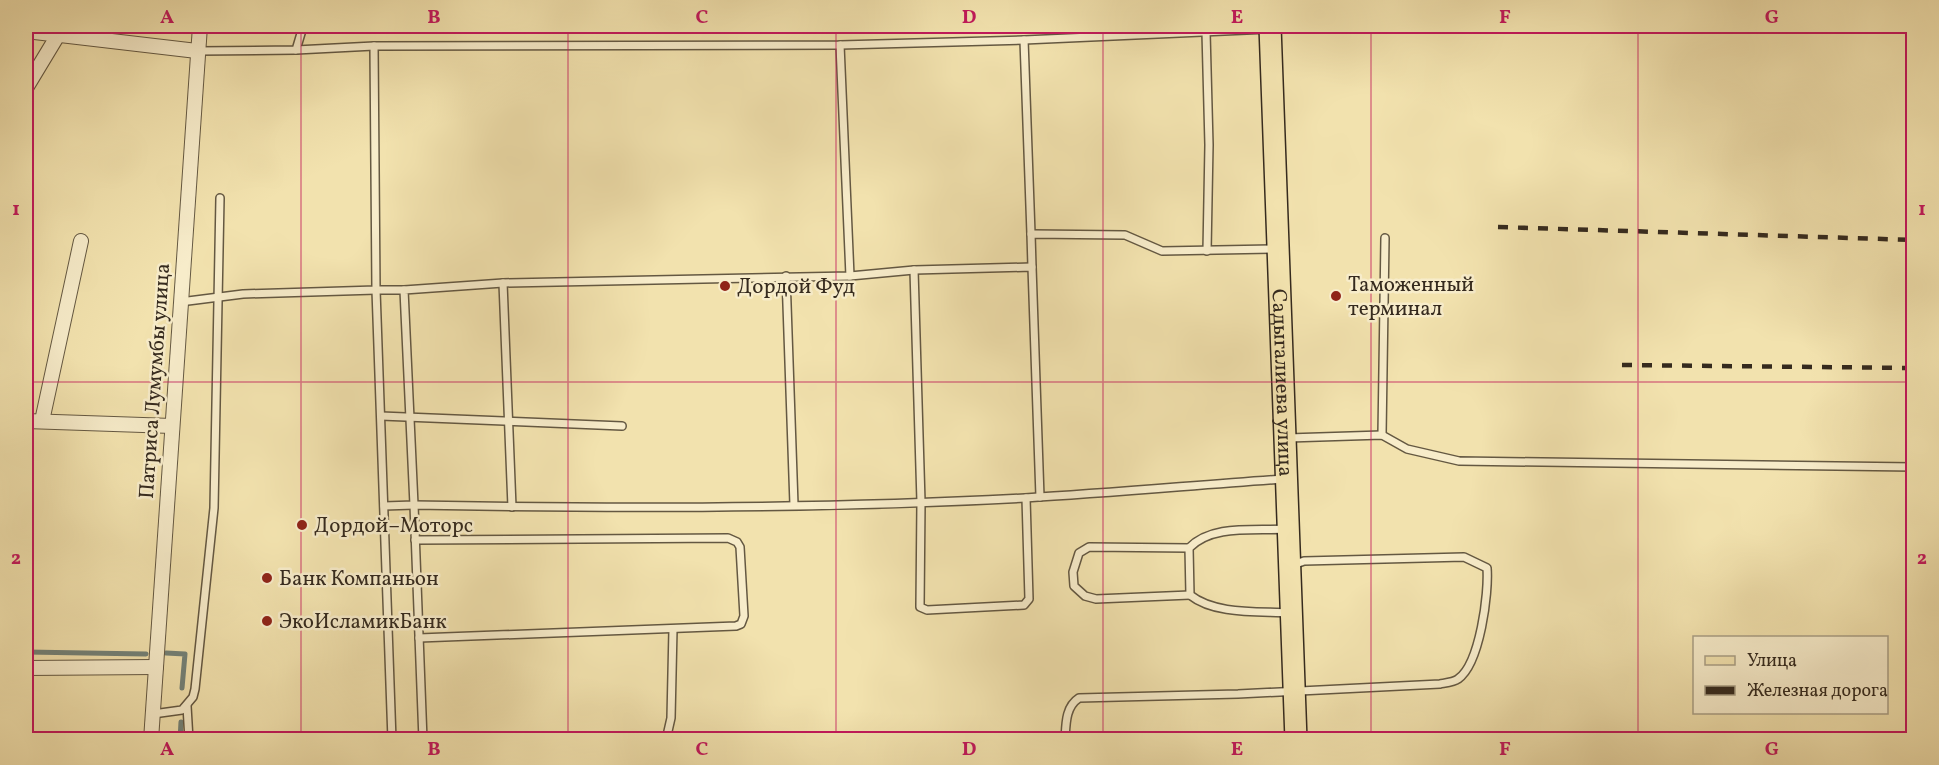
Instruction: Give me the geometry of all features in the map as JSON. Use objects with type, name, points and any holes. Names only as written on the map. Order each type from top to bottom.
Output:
[{"type":"main road","name":"Садыгалиева улица","points":[[1270,27],[1279,248],[1286,529],[1296,740]]},
{"type":"street","name":"Патриса Лумумбы улица","points":[[152,740],[200,26]]},
{"type":"street","points":[[26,31],[197,51]]},
{"type":"street","points":[[26,88],[58,35]]},
{"type":"street","points":[[42,421],[81,241]]},
{"type":"street","points":[[26,421],[172,426]]},
{"type":"street","points":[[26,668],[156,667]]},
{"type":"lane","points":[[296,51],[302,30],[308,26]]},
{"type":"lane","points":[[197,51],[296,51],[374,46],[840,45],[1024,40],[1270,27]]},
{"type":"lane","points":[[1206,32],[1209,145],[1207,251]]},
{"type":"lane","points":[[1024,40],[1040,497]]},
{"type":"lane","points":[[840,45],[850,276]]},
{"type":"lane","points":[[374,46],[376,290],[392,740]]},
{"type":"lane","points":[[189,740],[187,706],[195,689],[214,508],[220,198]]},
{"type":"lane","points":[[1031,234],[1120,234],[1162,251],[1279,248]]},
{"type":"lane","points":[[1382,435],[1385,238]]},
{"type":"lane","points":[[180,302],[218,296],[404,290],[503,283],[850,276],[914,270],[1032,267]]},
{"type":"lane","points":[[914,270],[921,502],[920,607],[938,609],[1024,605],[1029,599],[1026,498]]},
{"type":"lane","points":[[786,276],[794,505]]},
{"type":"lane","points":[[503,283],[512,507]]},
{"type":"lane","points":[[404,290],[423,740]]},
{"type":"lane","points":[[381,416],[622,426]]},
{"type":"lane","points":[[1283,438],[1382,435],[1407,449],[1459,461],[1914,467]]},
{"type":"lane","points":[[384,506],[794,505],[921,502],[1026,498],[1285,479]]},
{"type":"lane","points":[[1286,529],[1215,532],[1197,540],[1189,548],[1089,547],[1079,553],[1073,572],[1074,586],[1085,596],[1096,599],[1190,595],[1201,603],[1220,607],[1290,613]]},
{"type":"lane","points":[[415,540],[728,538],[737,542],[740,547],[743,605],[741,624],[736,626],[419,638]]},
{"type":"lane","points":[[1189,548],[1190,595]]},
{"type":"lane","points":[[1065,740],[1068,713],[1073,702],[1079,698],[1294,692],[1440,684],[1458,679],[1474,657],[1488,584],[1487,568],[1464,557],[1304,561],[1288,566]]},
{"type":"lane","points":[[666,740],[671,718],[673,629]]},
{"type":"lane","points":[[153,714],[176,713],[187,706]]},
{"type":"waterway","points":[[26,652],[146,654]]},
{"type":"waterway","points":[[166,653],[185,654],[182,688]]},
{"type":"waterway","points":[[180,740],[181,722]]},
{"type":"railway","points":[[1498,227],[1914,240]]},
{"type":"railway","points":[[1622,365],[1914,368]]},
{"type":"place","name":"Дордой Фуд","points":[[725,286]]},
{"type":"place","name":"Таможенный терминал","points":[[1336,296]]},
{"type":"place","name":"Дордой–Моторс","points":[[302,525]]},
{"type":"place","name":"Банк Компаньон","points":[[267,578]]},
{"type":"place","name":"ЭкоИсламикБанк","points":[[267,621]]}]
